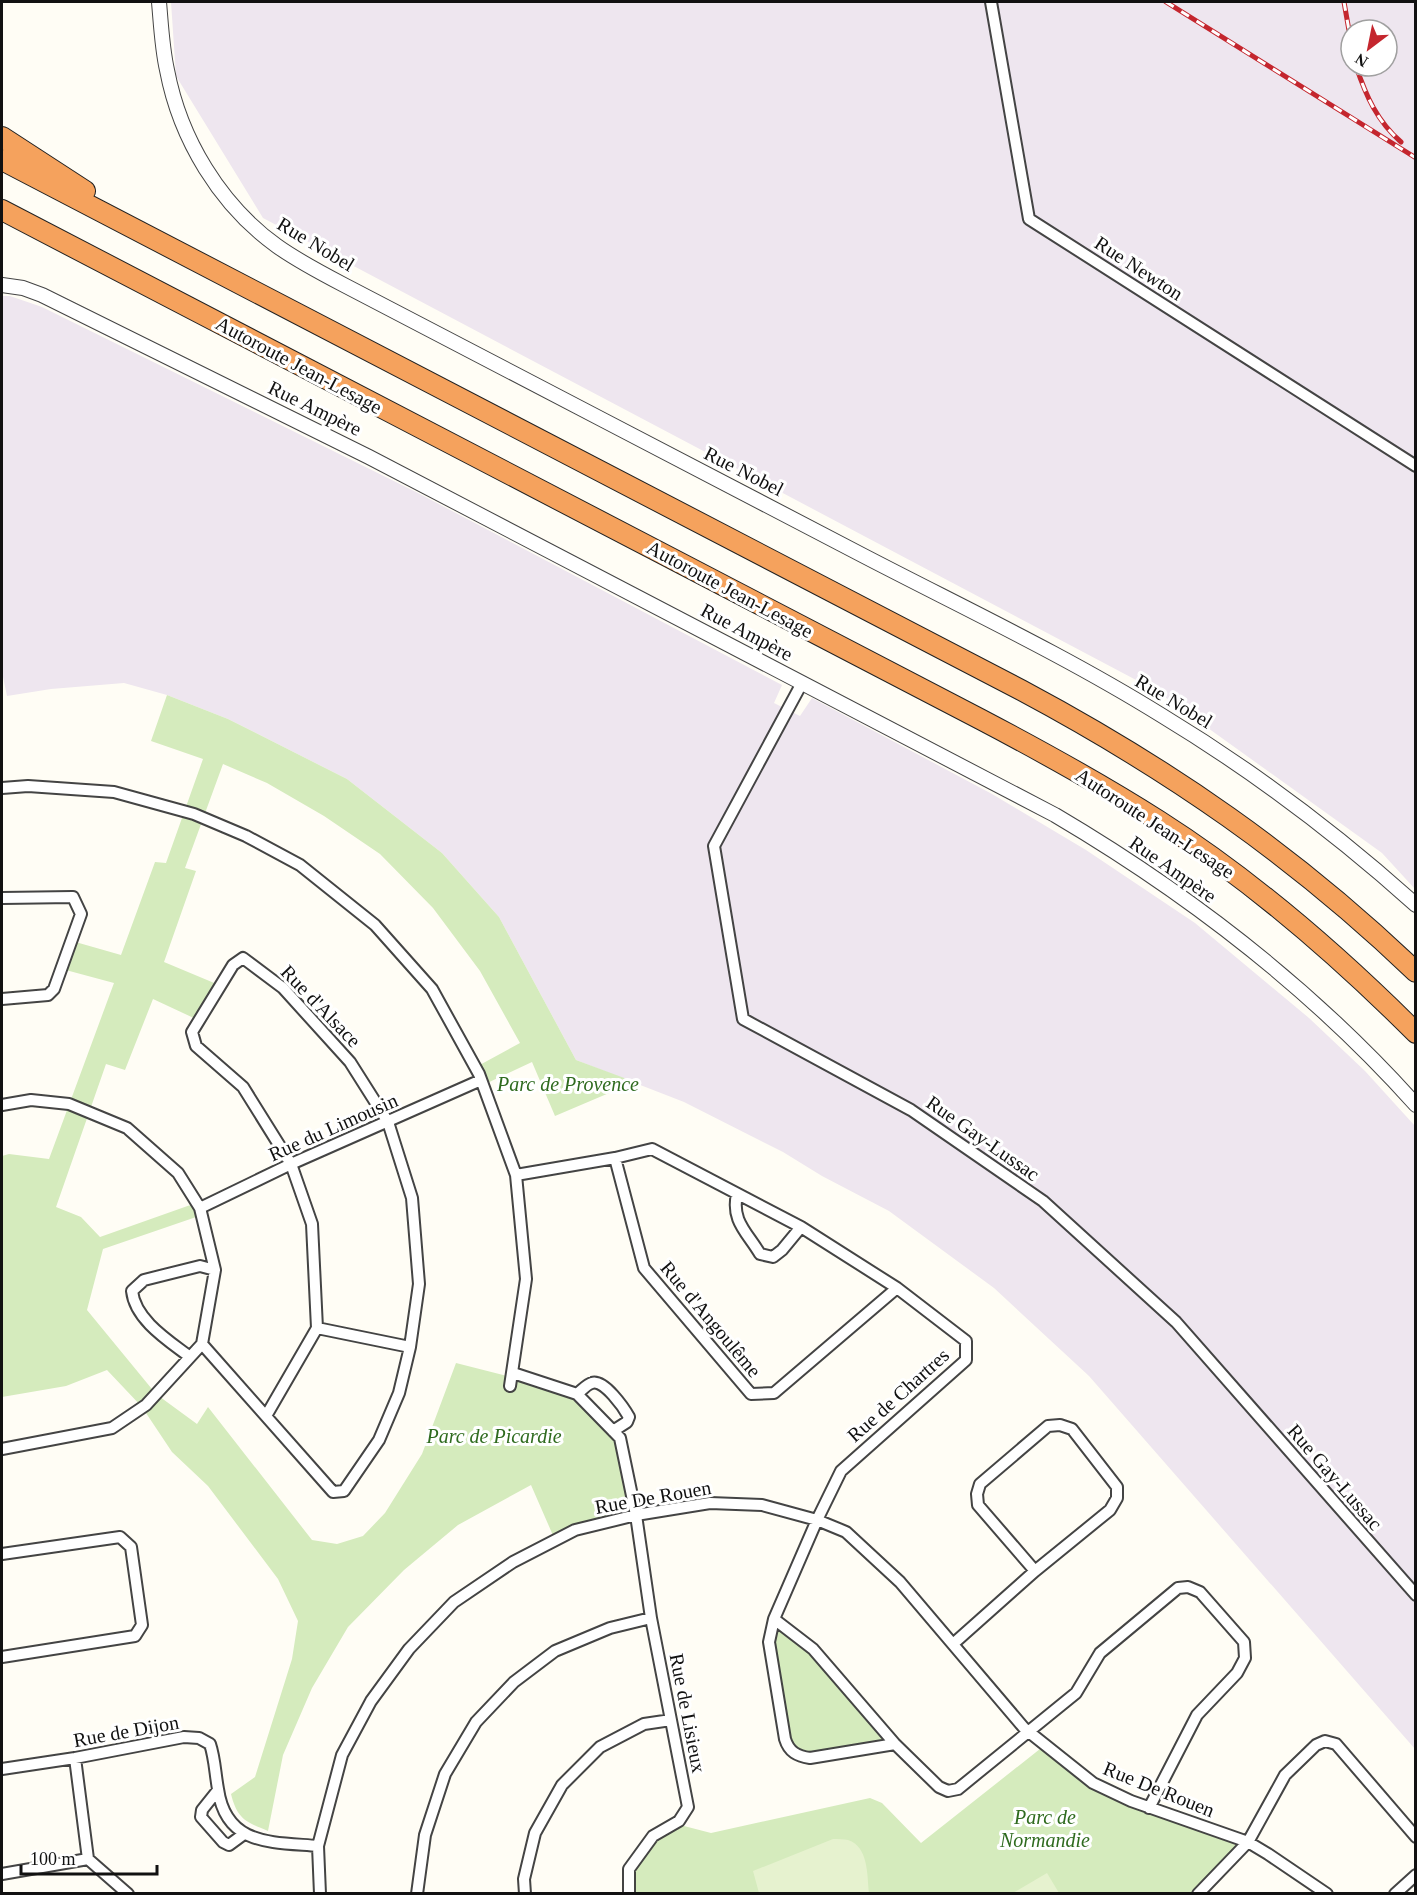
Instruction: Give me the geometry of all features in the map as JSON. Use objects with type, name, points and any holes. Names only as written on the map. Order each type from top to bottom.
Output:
[{"type":"highway","points":[[2,137],[177,251]]},
{"type":"highway","points":[[2,160],[1029,694],[1116,743],[1187,788],[1270,846],[1339,902],[1416,972]]},
{"type":"highway","name":"Autoroute Jean-Lesage","points":[[2,210],[980,719],[1097,783],[1179,834],[1270,901],[1344,964],[1416,1033]]},
{"type":"highway","points":[[2,226],[140,281]]},
{"type":"street","name":"Rue Nobel","points":[[159,2],[169,81],[191,142],[230,201],[252,226],[278,247],[355,290],[1006,629],[1133,698],[1195,736],[1270,787],[1351,850],[1416,905]]},
{"type":"street","name":"Rue Newton","points":[[991,2],[1029,219],[1416,466]]},
{"type":"street","name":"Rue Ampère","points":[[2,285],[42,294],[343,444],[1026,799],[1155,878],[1238,939],[1300,991],[1371,1058],[1416,1105]]},
{"type":"street","name":"Rue Gay-Lussac","points":[[802,682],[714,846],[743,1019],[911,1110],[1043,1201],[1176,1322],[1416,1595]]},
{"type":"street","points":[[2,788],[28,786],[114,792],[194,814],[246,836],[300,864],[375,925],[432,989],[476,1067],[516,1175],[526,1279],[510,1386]]},
{"type":"street","points":[[2,898],[73,897],[81,914],[54,988],[48,995],[2,999]]},
{"type":"street","name":"Rue d'Alsace","points":[[291,1164],[243,1087],[196,1046],[192,1032],[233,964],[243,958],[283,988],[350,1062],[388,1122]]},
{"type":"street","name":"Rue du Limousin","points":[[200,1208],[291,1164],[481,1080]]},
{"type":"street","points":[[2,1105],[31,1100],[69,1104],[127,1128],[178,1173],[200,1208],[215,1270],[202,1344],[146,1405],[112,1428],[2,1449]]},
{"type":"street","points":[[202,1344],[333,1492],[344,1491],[379,1440],[399,1393],[410,1347],[419,1284],[412,1198],[388,1122]]},
{"type":"street","name":"Rue de Chartres","points":[[516,1175],[615,1158],[652,1149],[801,1227],[897,1288],[966,1341],[966,1360],[841,1471],[774,1619],[769,1642],[788,1747],[798,1756],[810,1758],[895,1744]]},
{"type":"street","name":"Rue d'Angoulême","points":[[615,1158],[644,1268],[751,1394],[774,1393],[897,1288]]},
{"type":"street","points":[[266,1416],[317,1328],[312,1224],[291,1164]]},
{"type":"street","points":[[737,1194],[734,1207],[738,1221],[760,1254],[773,1257],[782,1250],[801,1227]]},
{"type":"street","points":[[190,1356],[165,1338],[142,1315],[133,1299],[132,1291],[144,1280],[200,1266],[215,1270]]},
{"type":"street","points":[[317,1328],[410,1347]]},
{"type":"street","points":[[513,1373],[577,1394],[613,1431],[627,1422],[629,1417],[624,1407],[598,1382],[591,1383],[577,1394]]},
{"type":"street","points":[[952,1644],[1035,1571],[1110,1510],[1117,1498],[1117,1487],[1111,1478],[1072,1429],[1060,1425],[1048,1426],[980,1484],[977,1494],[978,1505],[1035,1571]]},
{"type":"street","name":"Rue de Lisieux","points":[[613,1431],[620,1438],[636,1515],[651,1618],[688,1808],[680,1821],[653,1836],[629,1869],[629,1893]]},
{"type":"street","name":"Rue De Rouen","points":[[320,1893],[318,1846],[342,1755],[371,1701],[409,1648],[454,1602],[513,1562],[576,1530],[636,1515],[710,1503],[762,1505],[817,1520],[846,1532],[900,1582],[1028,1731],[1093,1783],[1149,1808],[1248,1842],[1327,1893]]},
{"type":"street","points":[[2,1554],[120,1537],[131,1547],[142,1625],[135,1636],[2,1657]]},
{"type":"street","points":[[774,1619],[813,1649],[895,1744],[939,1787],[948,1791],[958,1790],[1076,1693],[1100,1653],[1178,1588],[1188,1587],[1200,1592],[1244,1642],[1245,1658],[1237,1673],[1197,1715],[1149,1808]]},
{"type":"street","points":[[417,1893],[425,1835],[445,1774],[476,1722],[514,1682],[555,1651],[610,1628],[651,1618]]},
{"type":"street","points":[[525,1893],[524,1879],[535,1833],[562,1785],[600,1747],[644,1724],[671,1720]]},
{"type":"street","name":"Rue de Dijon","points":[[2,1769],[75,1758],[184,1737],[198,1738],[210,1744],[223,1810],[244,1834]]},
{"type":"street","points":[[1198,1893],[1248,1842],[1285,1775],[1316,1745],[1325,1741],[1336,1744],[1416,1837]]},
{"type":"street","points":[[75,1758],[88,1859],[128,1893]]},
{"type":"street","points":[[218,1790],[202,1810],[201,1817],[223,1842],[229,1845],[244,1834],[266,1842],[318,1846]]},
{"type":"street","points":[[2,1874],[88,1859]]},
{"type":"street","points":[[1395,1893],[1416,1875]]},
{"type":"shaded area","points":[[171,2],[1415,2],[1415,889],[1382,853],[1155,690],[263,218],[176,76]]},
{"type":"shaded area","points":[[2,296],[10,296],[42,307],[416,492],[782,685],[774,703],[800,716],[812,698],[992,794],[1086,850],[1195,923],[1309,1018],[1365,1071],[1415,1126],[1415,1749],[1089,1376],[994,1288],[889,1211],[822,1176],[783,1152],[684,1102],[576,1060],[499,917],[442,853],[347,779],[228,719],[167,695],[124,683],[51,689],[7,696],[2,672]]},
{"type":"green space","name":"Parc de Picardie","points":[[167,695],[228,719],[347,779],[442,853],[499,917],[576,1060],[635,1082],[555,1116],[532,1062],[483,1085],[476,1067],[520,1043],[480,971],[433,908],[380,854],[324,816],[267,783],[223,764],[185,868],[196,871],[164,962],[219,985],[198,1020],[153,999],[125,1070],[106,1064],[56,1207],[81,1217],[100,1237],[196,1203],[202,1215],[103,1249],[87,1310],[156,1394],[197,1424],[208,1407],[312,1540],[337,1544],[363,1536],[385,1513],[422,1454],[456,1363],[577,1394],[620,1438],[636,1515],[555,1540],[531,1485],[458,1525],[404,1570],[348,1627],[312,1688],[283,1755],[268,1831],[253,1825],[239,1814],[231,1794],[255,1777],[292,1659],[298,1621],[278,1579],[208,1486],[172,1452],[142,1407],[107,1370],[66,1386],[2,1397],[2,1156],[9,1154],[49,1159],[114,983],[62,969],[72,941],[121,955],[155,862],[166,863],[203,759],[151,741]]},
{"type":"green space","points":[[774,1619],[813,1649],[895,1744],[810,1758],[788,1747],[769,1642]]},
{"type":"green space","name":"Parc de Normandie","points":[[1045,1745],[1093,1783],[1248,1842],[1192,1893],[629,1894],[629,1869],[653,1836],[679,1821],[684,1826],[711,1833],[870,1798],[882,1803],[921,1843]]},
{"type":"green space","points":[[833,1839],[848,1840],[860,1849],[866,1863],[869,1893],[759,1893],[753,1871]]},
{"type":"green space","points":[[1047,1873],[1059,1893],[1013,1893]]},
{"type":"railway","points":[[1166,2],[1416,158]]},
{"type":"railway","points":[[1344,2],[1347,18]]},
{"type":"railway","points":[[1360,78],[1373,107],[1385,125],[1401,142]]},
{"type":"park label","name":"Parc de Provence","points":[[568,1084]]}]
